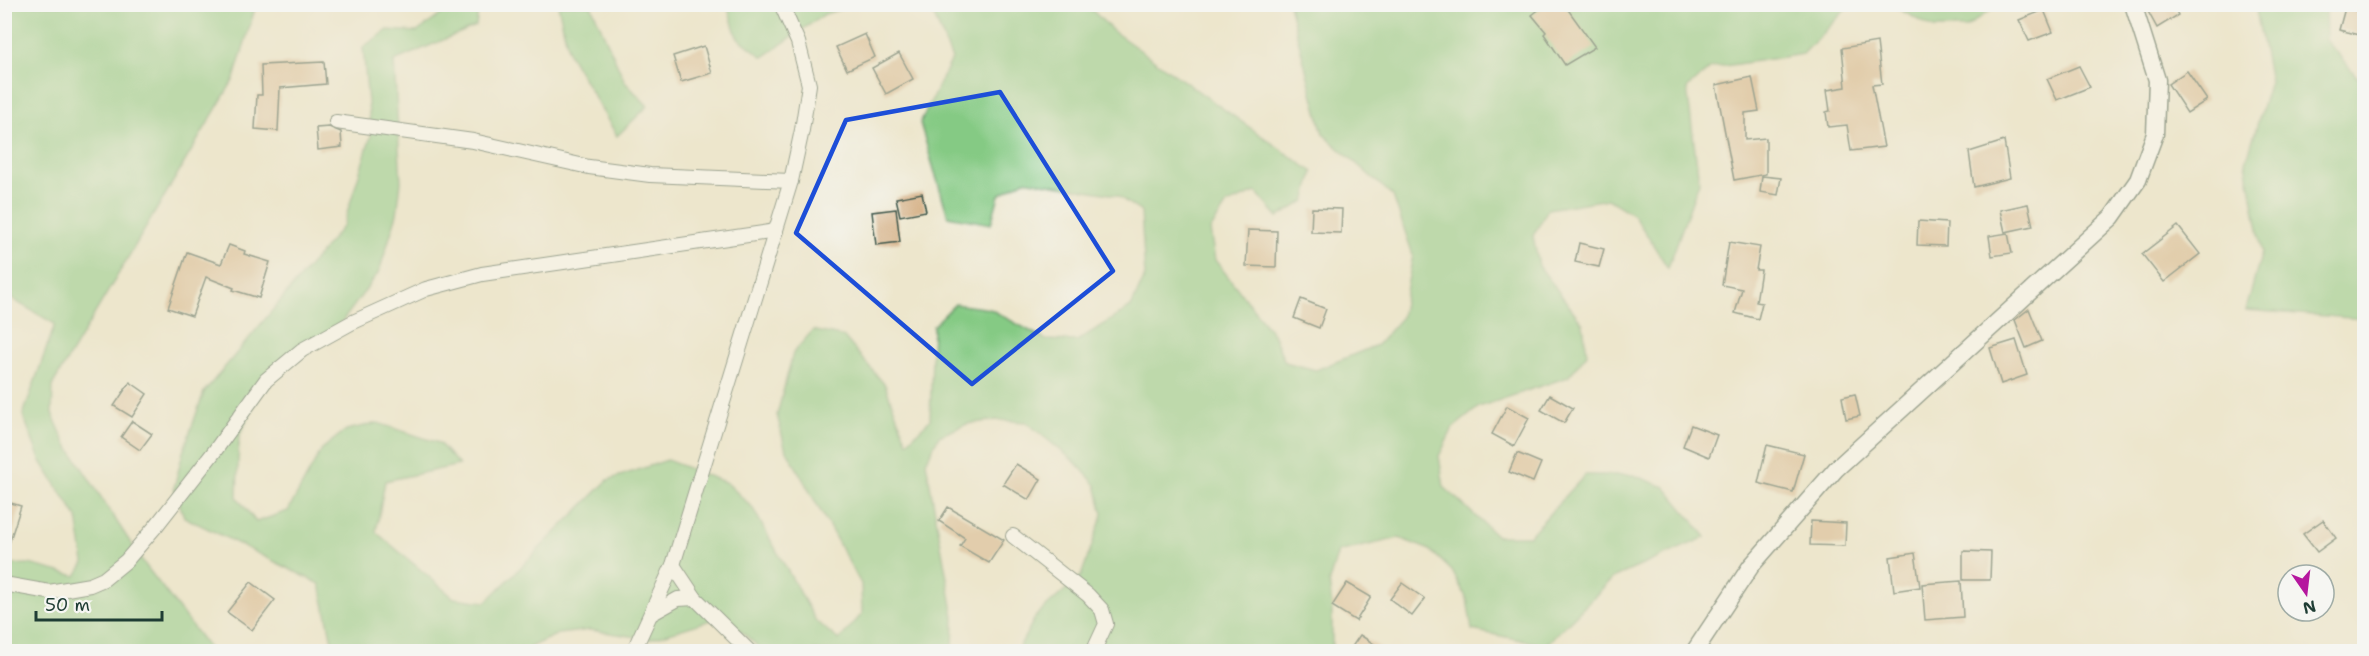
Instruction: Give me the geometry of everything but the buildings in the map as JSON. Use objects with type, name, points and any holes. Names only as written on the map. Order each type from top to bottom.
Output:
[{"type":"street","points":[[633,651],[673,565],[791,180],[809,85],[798,42],[781,4]]},
{"type":"street","points":[[1694,651],[1751,566],[1836,469],[2112,217],[2138,180],[2155,134],[2157,80],[2133,4]]},
{"type":"street","points":[[336,122],[473,141],[589,167],[650,175],[791,180]]},
{"type":"street","points":[[4,584],[49,592],[90,585],[104,579],[126,561],[156,526],[266,380],[302,350],[351,323],[405,298],[426,289],[482,273],[776,231]]},
{"type":"street","points":[[1013,536],[1089,595],[1102,610],[1106,624],[1093,651]]},
{"type":"street","points":[[673,565],[695,598],[750,651]]},
{"type":"street","points":[[652,613],[678,599],[695,598]]},
{"type":"highlighted area","points":[[1000,92],[1113,271],[972,384],[796,233],[846,120]]},
{"type":"green space","points":[[5,5],[256,5],[234,79],[53,384],[52,413],[64,440],[143,562],[211,651],[5,651],[5,565],[29,564],[76,576],[84,563],[77,517],[40,460],[23,415],[55,324],[5,295]]},
{"type":"green space","points":[[449,5],[479,5],[476,26],[394,61],[401,182],[397,214],[379,272],[333,334],[266,380],[239,437],[237,497],[256,522],[288,511],[322,449],[346,430],[378,423],[439,443],[459,465],[385,481],[376,532],[454,598],[486,602],[608,480],[667,460],[727,483],[752,507],[816,621],[839,640],[862,614],[861,584],[785,447],[777,415],[793,353],[813,330],[844,337],[885,385],[907,442],[930,420],[933,326],[955,304],[990,309],[1046,340],[1077,341],[1131,307],[1145,276],[1141,212],[1116,195],[1024,180],[999,195],[991,224],[948,216],[920,123],[952,59],[934,16],[916,5],[1087,5],[1113,31],[1313,172],[1305,201],[1278,217],[1256,192],[1227,204],[1210,230],[1215,260],[1273,334],[1285,362],[1316,370],[1377,345],[1401,318],[1413,255],[1393,196],[1323,134],[1289,5],[1855,5],[1849,6],[1803,54],[1711,68],[1687,88],[1699,182],[1668,268],[1634,215],[1608,199],[1548,209],[1533,236],[1539,266],[1583,324],[1587,354],[1568,377],[1479,407],[1453,428],[1439,456],[1444,487],[1497,536],[1529,536],[1585,475],[1633,475],[1665,487],[1706,537],[1613,578],[1546,645],[1472,630],[1467,599],[1452,571],[1430,550],[1399,538],[1338,552],[1329,581],[1332,606],[1332,651],[1017,651],[1036,616],[1081,576],[1103,514],[1096,485],[1076,463],[1026,422],[997,420],[967,424],[939,436],[926,462],[954,617],[953,651],[763,651],[724,616],[650,639],[590,630],[558,634],[526,651],[334,651],[320,584],[184,517],[174,488],[183,452],[204,392],[343,226],[371,136],[363,47],[388,30],[417,32],[443,13]]},
{"type":"green space","points":[[558,5],[591,5],[625,82],[648,106],[617,136],[569,54]]},
{"type":"green space","points":[[727,5],[854,5],[825,14],[763,57],[737,37]]},
{"type":"green space","points":[[1891,5],[1986,5],[1991,10],[1965,28],[1934,28]]},
{"type":"green space","points":[[2255,5],[2325,5],[2326,40],[2364,85],[2364,319],[2246,310],[2262,252],[2246,163],[2270,81]]}]
